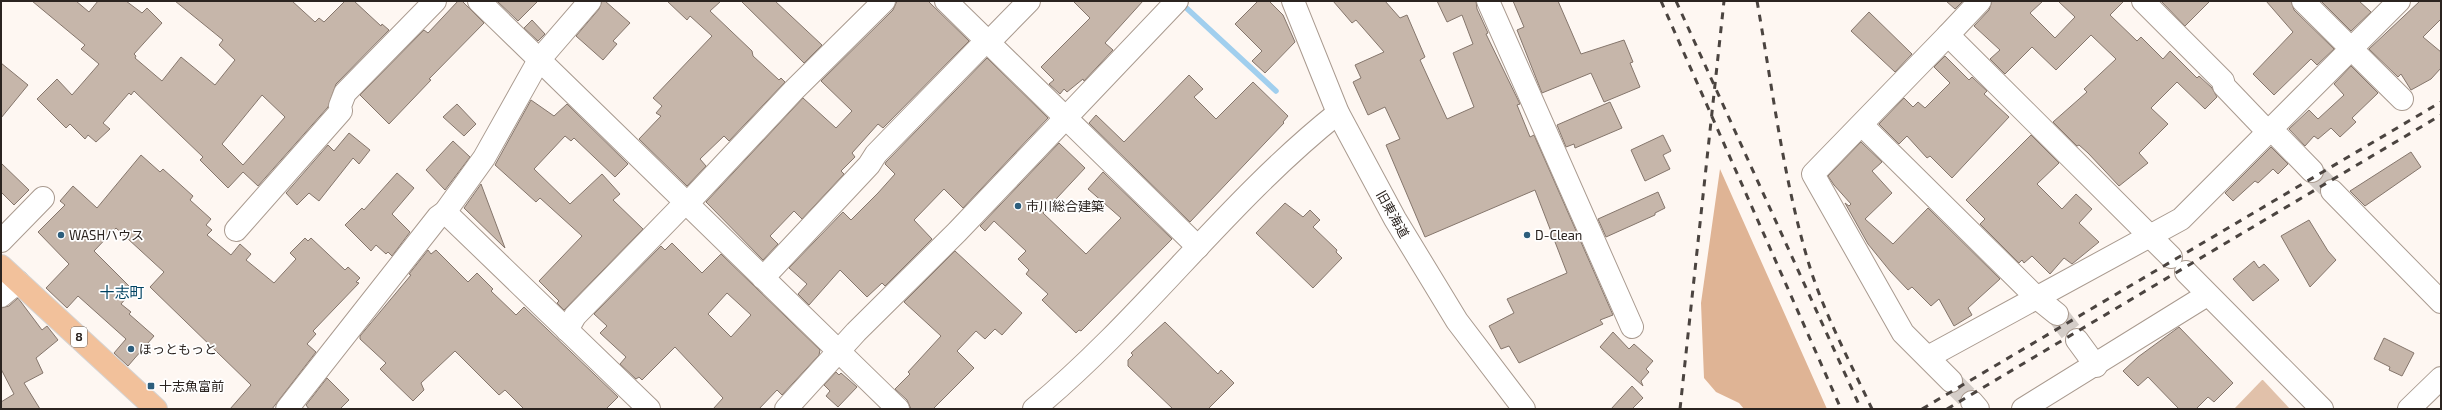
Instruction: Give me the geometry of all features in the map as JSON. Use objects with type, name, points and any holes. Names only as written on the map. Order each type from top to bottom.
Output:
[{"type":"main road","name":"8","points":[[1,266],[156,409]]},
{"type":"street","points":[[236,230],[341,111],[340,106],[344,93],[435,1]]},
{"type":"street","points":[[480,1],[686,204],[898,409]]},
{"type":"street","points":[[287,409],[438,217],[445,212],[484,158],[539,60],[590,1]]},
{"type":"street","points":[[567,330],[575,316],[686,204],[794,90],[884,1]]},
{"type":"street","points":[[946,1],[1198,247]]},
{"type":"street","points":[[763,278],[869,166],[876,154],[1029,1]]},
{"type":"street","name":"旧東海道","points":[[1293,1],[1338,113],[1396,219],[1457,321],[1524,409]]},
{"type":"street","points":[[1488,1],[1632,327]]},
{"type":"street","points":[[1951,381],[1903,333],[1813,174],[1862,125],[1980,1]]},
{"type":"street","points":[[2143,1],[2223,81],[2224,86],[2312,171]]},
{"type":"street","points":[[2303,1],[2402,99]]},
{"type":"street","points":[[1928,357],[2181,219],[2399,1]]},
{"type":"street","points":[[786,409],[838,351],[1066,119],[1176,3]]},
{"type":"street","points":[[1948,35],[2152,236],[2207,295],[2322,409]]},
{"type":"street","points":[[1034,409],[1106,343],[1303,141],[1338,113]]},
{"type":"street","points":[[1862,125],[2036,297],[2057,314]]},
{"type":"street","points":[[2332,191],[2441,302]]},
{"type":"street","points":[[1,241],[43,198]]},
{"type":"street","points":[[445,212],[649,409]]},
{"type":"street","points":[[1,296],[18,282]]},
{"type":"street","points":[[2023,409],[2096,366],[2207,295]]},
{"type":"street","points":[[2077,340],[2096,366]]},
{"type":"street","points":[[2410,409],[2441,378]]},
{"type":"shaded area","points":[[1720,169],[1827,409],[1744,409],[1739,403],[1716,392],[1704,378],[1701,303]]},
{"type":"shaded area","points":[[2262,380],[2290,409],[2234,409]]},
{"type":"building","points":[[32,1],[76,1],[89,12],[98,1],[126,1],[142,13],[147,8],[162,23],[134,54],[136,56],[135,58],[162,81],[181,57],[215,85],[235,60],[219,45],[223,40],[175,1],[292,1],[315,22],[319,18],[324,22],[345,1],[354,1],[381,26],[382,24],[389,30],[336,84],[328,107],[258,186],[243,172],[228,188],[200,160],[203,157],[134,91],[131,95],[129,93],[103,123],[110,129],[96,142],[88,135],[85,139],[70,124],[66,128],[37,99],[57,79],[72,95],[99,64],[81,49],[85,45]],"holes":[[[262,95],[285,117],[243,165],[222,144]]]},
{"type":"building","points":[[458,1],[462,1],[484,23],[429,79],[431,80],[389,124],[360,95],[424,30],[428,33]]},
{"type":"building","points":[[497,1],[538,1],[518,21]]},
{"type":"building","points":[[602,1],[605,1],[630,23],[613,41],[617,44],[603,60],[576,36],[599,9]]},
{"type":"building","points":[[667,1],[721,1],[710,11],[752,51],[753,56],[779,80],[781,78],[785,82],[729,141],[724,136],[700,159],[706,166],[687,186],[639,139],[661,116],[656,113],[662,106],[653,98],[712,36],[690,16],[687,20]]},
{"type":"building","points":[[741,1],[775,1],[822,45],[804,63]]},
{"type":"building","points":[[897,1],[928,1],[969,41],[883,128],[878,124],[852,153],[855,157],[841,171],[844,174],[802,219],[794,211],[770,236],[778,244],[763,260],[706,202],[803,98],[836,128],[852,111],[821,81],[893,10]]},
{"type":"building","points":[[1073,1],[1143,1],[1105,43],[1113,50],[1084,81],[1083,79],[1067,92],[1064,89],[1060,94],[1049,84],[1054,80],[1041,67],[1090,18]]},
{"type":"building","points":[[1258,1],[1269,1],[1283,15],[1295,42],[1265,73],[1252,61],[1262,51],[1235,24]]},
{"type":"building","points":[[1333,1],[1385,1],[1400,18],[1407,15],[1425,57],[1420,60],[1447,119],[1474,107],[1453,53],[1473,44],[1462,15],[1447,22],[1437,1],[1476,1],[1477,9],[1488,33],[1486,34],[1520,104],[1517,105],[1530,137],[1534,135],[1613,315],[1600,320],[1603,324],[1519,363],[1509,346],[1501,349],[1489,326],[1514,313],[1507,299],[1567,273],[1535,190],[1425,237],[1386,145],[1400,139],[1385,107],[1368,115],[1353,82],[1361,78],[1355,65],[1384,52],[1356,20],[1352,23]]},
{"type":"building","points":[[1513,1],[1558,1],[1581,54],[1624,40],[1633,62],[1630,63],[1640,87],[1604,102],[1591,73],[1542,93],[1517,30],[1524,27]]},
{"type":"building","points":[[1946,1],[1963,1],[1955,9]]},
{"type":"building","points":[[1992,1],[2043,1],[2030,13],[2055,38],[2075,17],[2058,1],[2124,1],[2110,15],[2137,41],[2141,37],[2163,59],[2170,51],[2197,78],[2199,76],[2212,88],[2217,97],[2205,109],[2177,82],[2151,108],[2168,124],[2139,153],[2148,163],[2119,186],[2088,153],[2079,145],[2077,146],[2053,122],[2087,92],[2084,89],[2116,59],[2091,35],[2056,70],[2032,47],[2005,74],[1990,59],[2000,50],[1974,26],[1989,10]]},
{"type":"building","points":[[2161,1],[2210,1],[2185,26]]},
{"type":"building","points":[[2266,1],[2291,1],[2294,10],[2334,49],[2317,65],[2311,59],[2274,95],[2253,74],[2293,32]]},
{"type":"building","points":[[2321,1],[2359,1],[2371,12],[2351,31]]},
{"type":"building","points":[[2420,1],[2441,1],[2441,19],[2423,37],[2441,52],[2441,68],[2431,79],[2411,90],[2401,74],[2398,77],[2369,49]]},
{"type":"building","points":[[1869,12],[1912,54],[1895,72],[1851,31]]},
{"type":"building","points":[[532,20],[545,34],[538,41],[524,28]]},
{"type":"building","points":[[1945,56],[1969,80],[1972,77],[1987,91],[1984,94],[2009,117],[1952,178],[1930,156],[1927,158],[1907,136],[1899,144],[1879,124],[1904,98],[1913,107],[1918,102],[1925,108],[1950,83],[1934,67]]},
{"type":"building","points":[[987,58],[1048,118],[963,208],[944,189],[914,220],[932,239],[885,286],[882,283],[867,297],[840,270],[809,305],[798,294],[807,284],[789,268],[843,212],[851,220],[878,193],[895,174],[885,164],[886,162]]},
{"type":"building","points":[[1,63],[28,85],[1,118]]},
{"type":"building","points":[[2351,66],[2378,93],[2352,118],[2356,122],[2340,137],[2331,128],[2318,139],[2314,136],[2305,146],[2289,129],[2309,110],[2318,119],[2344,95],[2334,84]]},
{"type":"building","points":[[1189,75],[1203,89],[1194,97],[1216,119],[1253,82],[1288,116],[1283,122],[1284,123],[1190,222],[1089,123],[1096,115],[1124,142]]},
{"type":"building","points":[[531,100],[554,116],[567,104],[628,164],[615,177],[574,138],[571,141],[565,136],[534,169],[570,204],[602,174],[620,194],[613,200],[643,229],[564,310],[557,303],[559,301],[539,281],[582,236],[540,198],[536,202],[495,165]]},
{"type":"building","points":[[1610,102],[1622,128],[1575,148],[1574,144],[1566,147],[1557,125]]},
{"type":"building","points":[[457,104],[476,124],[464,136],[443,117]]},
{"type":"building","points":[[349,133],[370,150],[359,164],[353,158],[319,201],[309,193],[297,205],[286,193],[328,145],[334,151]]},
{"type":"building","points":[[1663,135],[1671,151],[1663,155],[1670,169],[1645,181],[1631,150]]},
{"type":"building","points":[[2031,135],[2059,163],[2037,184],[2062,209],[2076,194],[2092,209],[2079,223],[2099,242],[2072,264],[2064,258],[2050,274],[2032,256],[2024,263],[2022,260],[2019,263],[1980,224],[1985,219],[1966,200]]},
{"type":"building","points":[[453,141],[470,157],[445,190],[426,170]]},
{"type":"building","points":[[1861,142],[1882,162],[1872,171],[1892,193],[1865,219],[1893,244],[1928,208],[2000,279],[1968,308],[1972,315],[1954,326],[1939,299],[1931,306],[1912,287],[1908,290],[1890,271],[1868,244],[1845,203],[1849,206],[1851,204],[1828,176]]},
{"type":"building","points":[[1059,143],[1085,168],[1043,213],[1086,254],[1121,218],[1088,189],[1103,172],[1172,239],[1081,331],[1079,330],[1076,333],[1042,300],[1048,294],[1026,274],[1029,270],[1018,259],[1026,251],[994,221],[985,231],[980,226]]},
{"type":"building","points":[[2271,147],[2288,164],[2278,174],[2273,169],[2258,183],[2255,181],[2233,201],[2225,193]]},
{"type":"building","points":[[2411,152],[2421,167],[2365,206],[2350,191]]},
{"type":"building","points":[[141,155],[160,172],[163,169],[193,196],[190,200],[211,219],[206,225],[212,230],[207,235],[231,255],[240,244],[251,254],[246,260],[274,283],[296,259],[290,253],[305,238],[308,241],[311,238],[345,270],[348,267],[360,278],[356,282],[359,283],[313,331],[316,334],[307,344],[316,352],[272,409],[230,409],[251,385],[150,287],[164,272],[116,228],[94,251],[133,290],[121,304],[131,312],[129,314],[154,336],[128,366],[114,353],[126,339],[78,296],[67,308],[46,288],[69,264],[38,232],[65,205],[60,201],[73,186],[97,208]]},
{"type":"building","points":[[1,163],[29,190],[14,205],[1,192]]},
{"type":"building","points":[[397,173],[414,188],[392,214],[410,232],[392,256],[388,252],[386,254],[376,245],[371,251],[345,225],[362,208],[364,210]]},
{"type":"building","points":[[481,184],[505,248],[464,208]]},
{"type":"building","points":[[1658,192],[1665,208],[1655,213],[1655,215],[1606,237],[1598,219]]},
{"type":"building","points":[[1285,203],[1303,217],[1310,210],[1320,220],[1313,227],[1337,250],[1336,252],[1342,258],[1313,288],[1256,233]]},
{"type":"building","points":[[2309,220],[2328,251],[2336,260],[2310,287],[2281,236]]},
{"type":"building","points":[[672,243],[702,273],[721,254],[820,350],[819,355],[782,395],[777,390],[759,409],[713,409],[723,398],[675,347],[642,380],[639,377],[636,379],[620,364],[626,357],[600,333],[607,326],[594,314],[661,246],[665,250]],"holes":[[[727,293],[751,315],[731,337],[708,314]]]},
{"type":"building","points":[[428,250],[431,254],[436,250],[468,282],[477,273],[493,289],[491,291],[516,315],[524,307],[618,397],[606,409],[524,409],[505,390],[499,395],[455,351],[421,383],[424,390],[413,401],[380,369],[386,363],[360,339],[360,336],[411,275],[409,274]]},
{"type":"building","points":[[955,251],[1022,313],[1002,335],[995,329],[985,339],[976,331],[957,351],[974,368],[933,409],[911,409],[907,400],[895,389],[910,374],[908,372],[941,336],[904,302]]},
{"type":"building","points":[[2254,261],[2259,268],[2264,264],[2279,280],[2253,301],[2233,279]]},
{"type":"building","points":[[18,298],[42,330],[47,326],[58,340],[36,358],[43,373],[24,383],[40,409],[1,409],[1,402],[14,394],[1,369],[1,308],[9,306]]},
{"type":"building","points":[[1165,322],[1218,374],[1221,370],[1234,383],[1208,409],[1173,409],[1128,366],[1128,360],[1133,355],[1131,353]]},
{"type":"building","points":[[2179,327],[2233,383],[2214,402],[2208,397],[2196,409],[2179,409],[2148,377],[2138,386],[2123,371],[2138,357]]},
{"type":"building","points":[[1613,332],[1629,349],[1634,344],[1653,361],[1646,369],[1649,372],[1641,381],[1643,386],[1600,347]]},
{"type":"building","points":[[2384,338],[2414,353],[2402,376],[2389,370],[2390,367],[2374,359]]},
{"type":"building","points":[[836,372],[839,375],[841,373],[857,387],[838,407],[826,396],[830,391],[824,385]]},
{"type":"building","points":[[327,378],[349,400],[340,409],[309,409],[306,405]]},
{"type":"building","points":[[1632,386],[1643,398],[1632,409],[1611,409]]},
{"type":"waterway","points":[[1181,3],[1276,91]]},
{"type":"tunnel","points":[[2312,171],[2332,191]]},
{"type":"tunnel","points":[[2057,314],[2077,340]]},
{"type":"tunnel","points":[[1951,381],[1972,402]]},
{"type":"railway","points":[[1661,1],[1841,409]]},
{"type":"railway","points":[[1676,1],[1861,409]]},
{"type":"railway","points":[[1680,409],[1724,1]]},
{"type":"railway","points":[[1757,1],[1780,138],[1802,241],[1825,309],[1872,409]]},
{"type":"railway","points":[[1922,409],[2441,102]]},
{"type":"railway","points":[[1947,409],[2441,115]]},
{"type":"place","name":"市川総合建築","points":[[1018,206]]},
{"type":"place","name":"WASHハウス","points":[[61,235]]},
{"type":"place","name":"D-Clean","points":[[1527,235]]},
{"type":"place","name":"ほっともっと","points":[[131,349]]},
{"type":"place","name":"十志魚富前","points":[[151,386]]},
{"type":"district","name":"十志町","points":[[122,293]]}]
